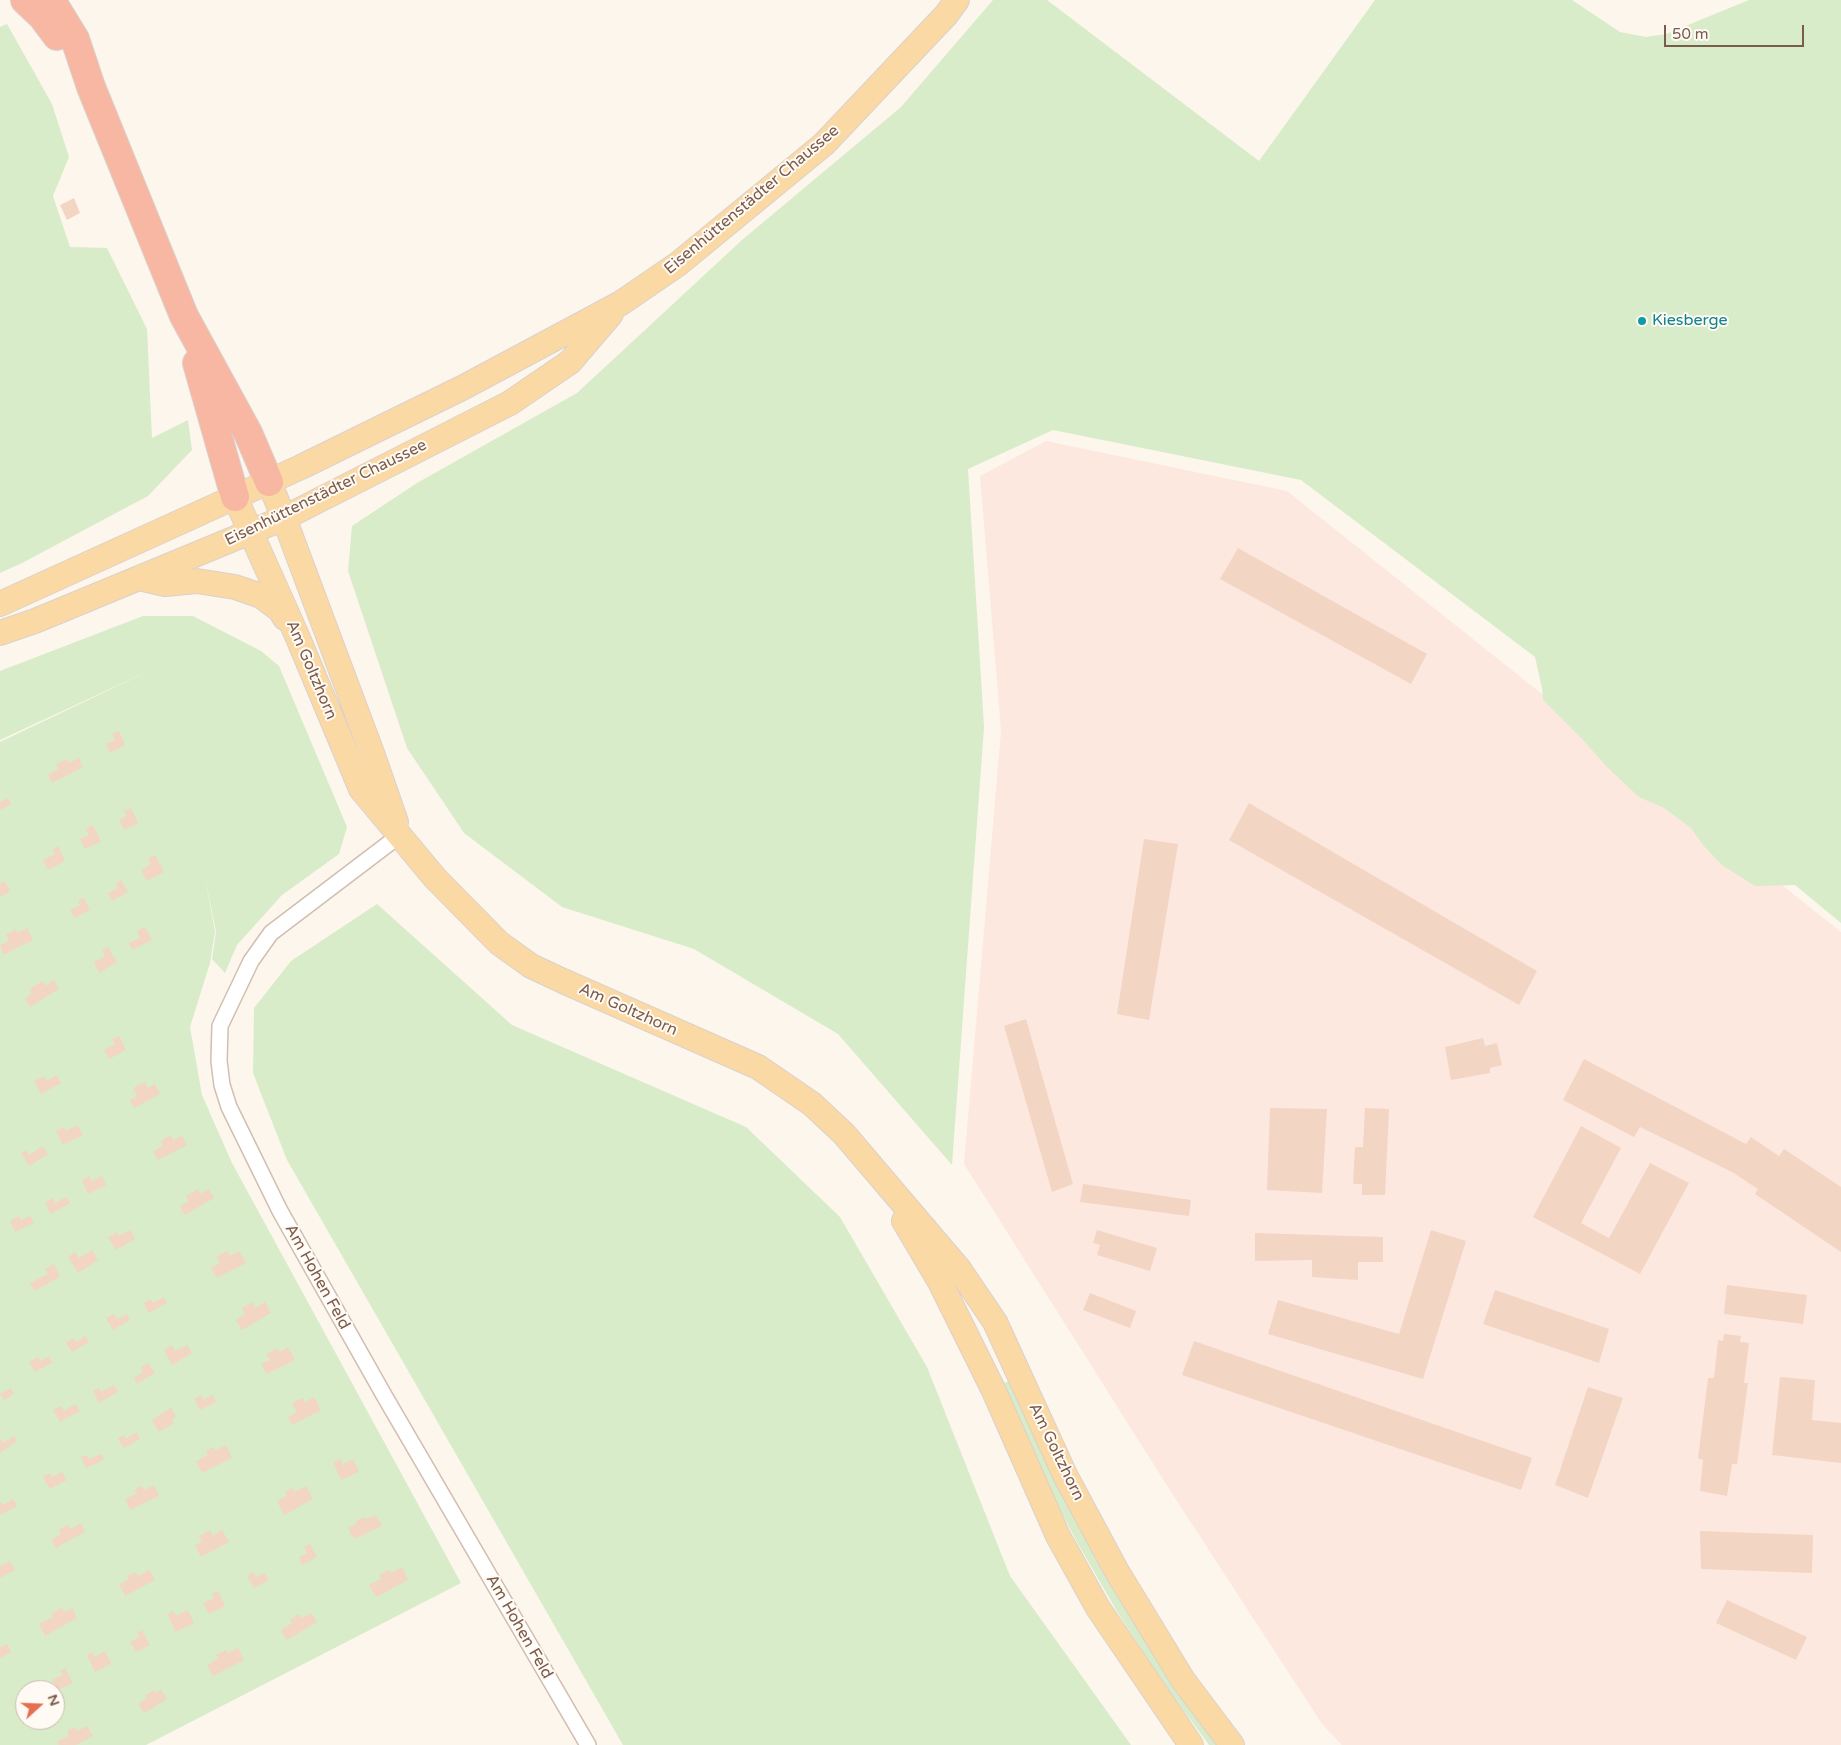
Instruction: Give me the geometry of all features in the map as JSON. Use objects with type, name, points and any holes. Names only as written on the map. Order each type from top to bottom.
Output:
[{"type":"highway","points":[[25,0],[42,16],[63,44],[91,88]]},
{"type":"highway","points":[[51,0],[75,39],[91,88],[184,316],[235,497]]},
{"type":"highway","points":[[184,316],[248,433],[269,482]]},
{"type":"main road","name":"Eisenhüttenstädter Chaussee","points":[[0,604],[269,482],[464,387],[621,303],[678,264],[824,144],[946,15],[957,0]]},
{"type":"main road","name":"Eisenhüttenstädter Chaussee","points":[[0,633],[35,621],[284,518],[510,403],[570,362],[621,303]]},
{"type":"main road","name":"Am Goltzhorn","points":[[269,482],[372,753],[400,835]]},
{"type":"main road","name":"Am Goltzhorn","points":[[235,497],[298,638],[361,789],[435,878],[469,915],[499,943],[525,961],[563,981],[758,1067],[812,1104],[844,1134],[959,1269],[995,1322],[1065,1475],[1116,1570],[1183,1680],[1232,1745]]},
{"type":"main road","points":[[138,578],[165,584],[197,581],[235,587],[261,596],[280,610],[298,638]]},
{"type":"main road","name":"Am Goltzhorn","points":[[872,1165],[940,1282],[994,1391],[1058,1536],[1098,1608],[1191,1745]]},
{"type":"street","name":"Am Hohen Feld","points":[[400,835],[271,933],[251,962],[220,1026],[219,1061],[222,1085],[229,1107],[280,1211],[385,1397],[588,1745]]},
{"type":"shaded area","points":[[1046,441],[1287,491],[1841,932],[1841,1745],[1342,1745],[1322,1724],[1173,1495],[964,1164],[1001,731],[980,476]]},
{"type":"green space","points":[[993,0],[1047,0],[1259,161],[1375,0],[1572,0],[1620,32],[1646,37],[1666,34],[1749,0],[1841,0],[1841,923],[1795,885],[1755,886],[1722,865],[1703,845],[1691,828],[1664,808],[1639,797],[1607,767],[1543,700],[1535,657],[1301,480],[1053,430],[968,469],[984,727],[952,1165],[838,1034],[694,949],[562,907],[464,833],[407,748],[348,571],[352,526],[417,483],[577,393],[742,240],[901,107]]},
{"type":"green space","points":[[7,24],[52,104],[69,157],[53,196],[70,247],[107,248],[147,329],[152,438],[188,420],[192,450],[148,496],[0,573],[0,27]]},
{"type":"green space","points":[[143,616],[193,616],[261,651],[279,666],[347,827],[339,854],[282,895],[237,945],[225,973],[212,959],[216,932],[205,877],[215,932],[210,963],[190,1027],[202,1095],[232,1163],[461,1583],[146,1745],[0,1745],[0,742],[153,669],[0,740],[0,671]]},
{"type":"green space","points":[[377,904],[512,1025],[746,1127],[840,1217],[927,1367],[1010,1576],[1131,1745],[623,1745],[287,1160],[253,1073],[254,1008],[291,961]]},
{"type":"green space","points":[[1010,1380],[1046,1461],[1115,1591],[1153,1654],[1217,1745],[1209,1745],[1167,1688],[1118,1613],[1078,1544],[1041,1473],[1001,1385]]},
{"type":"building","points":[[74,198],[80,213],[67,220],[60,205]]},
{"type":"building","points":[[1238,548],[1427,654],[1411,684],[1220,579]]},
{"type":"building","points":[[119,731],[125,745],[110,753],[106,744],[115,740],[112,734]]},
{"type":"building","points":[[79,758],[83,767],[52,783],[48,775],[58,769],[56,764],[67,759],[69,763]]},
{"type":"building","points":[[8,798],[11,804],[0,810],[0,802]]},
{"type":"building","points":[[1249,803],[1537,971],[1519,1005],[1229,840]]},
{"type":"building","points":[[131,808],[138,823],[124,830],[119,820],[127,816],[124,811]]},
{"type":"building","points":[[93,825],[101,842],[85,849],[80,839],[89,835],[86,829]]},
{"type":"building","points":[[1144,839],[1178,844],[1149,1020],[1117,1014]]},
{"type":"building","points":[[58,846],[65,861],[48,870],[43,860],[55,854],[53,849]]},
{"type":"building","points":[[155,855],[164,872],[147,881],[141,870],[151,864],[148,859]]},
{"type":"building","points":[[121,880],[128,892],[112,901],[108,893],[118,888],[116,883]]},
{"type":"building","points":[[5,881],[10,891],[0,897],[0,884]]},
{"type":"building","points":[[84,898],[90,910],[74,918],[70,910],[80,905],[78,900]]},
{"type":"building","points":[[145,927],[152,940],[132,950],[129,943],[140,938],[137,931]]},
{"type":"building","points":[[27,928],[33,940],[3,955],[0,945],[9,941],[6,935],[16,929],[18,933]]},
{"type":"building","points":[[108,947],[117,962],[99,973],[94,962],[105,956],[102,950]]},
{"type":"building","points":[[54,980],[59,989],[30,1007],[25,998],[32,993],[30,989],[43,981],[45,986]]},
{"type":"building","points":[[1026,1019],[1073,1184],[1052,1192],[1004,1026]]},
{"type":"building","points":[[119,1036],[126,1050],[109,1059],[104,1050],[115,1044],[112,1039]]},
{"type":"building","points":[[1483,1038],[1485,1046],[1497,1043],[1502,1065],[1490,1068],[1490,1073],[1451,1080],[1445,1047]]},
{"type":"building","points":[[1584,1059],[1746,1144],[1751,1137],[1779,1156],[1784,1149],[1841,1187],[1841,1252],[1755,1194],[1758,1189],[1732,1172],[1640,1127],[1634,1137],[1563,1100]]},
{"type":"building","points":[[57,1075],[61,1083],[41,1094],[34,1081],[44,1076],[46,1081]]},
{"type":"building","points":[[145,1082],[148,1088],[155,1084],[160,1094],[134,1108],[130,1100],[137,1096],[133,1088]]},
{"type":"building","points":[[1270,1108],[1327,1109],[1322,1193],[1267,1190]]},
{"type":"building","points":[[1365,1108],[1389,1109],[1385,1195],[1362,1195],[1362,1184],[1353,1184],[1355,1147],[1363,1147]]},
{"type":"building","points":[[77,1125],[83,1135],[63,1145],[56,1131],[64,1127],[66,1131]]},
{"type":"building","points":[[1581,1126],[1621,1148],[1581,1223],[1609,1238],[1650,1163],[1689,1183],[1640,1274],[1533,1217]]},
{"type":"building","points":[[171,1135],[173,1140],[182,1136],[187,1145],[158,1160],[153,1151],[163,1146],[161,1141]]},
{"type":"building","points":[[43,1146],[48,1154],[29,1166],[21,1153],[26,1150],[29,1155]]},
{"type":"building","points":[[89,1176],[92,1181],[102,1176],[106,1185],[88,1194],[82,1180]]},
{"type":"building","points":[[1083,1184],[1191,1200],[1189,1216],[1080,1202]]},
{"type":"building","points":[[198,1189],[200,1194],[209,1189],[214,1198],[185,1215],[180,1206],[189,1201],[186,1196]]},
{"type":"building","points":[[66,1197],[70,1203],[51,1214],[45,1203],[53,1198],[55,1203]]},
{"type":"building","points":[[19,1216],[21,1220],[30,1216],[34,1223],[15,1232],[10,1221]]},
{"type":"building","points":[[130,1230],[135,1239],[116,1250],[108,1237],[117,1232],[119,1236]]},
{"type":"building","points":[[1097,1230],[1157,1248],[1150,1271],[1097,1255],[1100,1245],[1093,1243]]},
{"type":"building","points":[[1431,1230],[1466,1241],[1423,1379],[1268,1334],[1278,1300],[1399,1334]]},
{"type":"building","points":[[1255,1233],[1383,1237],[1383,1262],[1358,1262],[1358,1280],[1312,1277],[1312,1260],[1255,1261]]},
{"type":"building","points":[[92,1250],[98,1260],[78,1273],[68,1257],[75,1252],[79,1258]]},
{"type":"building","points":[[227,1251],[230,1256],[239,1251],[246,1263],[217,1278],[211,1268],[220,1263],[216,1257]]},
{"type":"building","points":[[54,1264],[60,1277],[34,1291],[30,1283],[48,1274],[45,1269]]},
{"type":"building","points":[[1727,1285],[1807,1295],[1803,1324],[1724,1314]]},
{"type":"building","points":[[1495,1290],[1609,1329],[1599,1363],[1483,1324]]},
{"type":"building","points":[[1090,1293],[1136,1311],[1130,1328],[1083,1310]]},
{"type":"building","points":[[164,1297],[167,1303],[149,1313],[144,1303],[151,1299],[153,1303]]},
{"type":"building","points":[[252,1302],[255,1308],[265,1302],[271,1313],[242,1330],[236,1320],[245,1314],[242,1308]]},
{"type":"building","points":[[114,1314],[117,1319],[127,1314],[130,1320],[113,1330],[106,1318]]},
{"type":"building","points":[[1724,1334],[1741,1336],[1740,1342],[1749,1343],[1744,1383],[1748,1383],[1737,1464],[1732,1464],[1727,1496],[1700,1491],[1703,1460],[1698,1458],[1708,1378],[1714,1378],[1718,1340],[1723,1341]]},
{"type":"building","points":[[85,1336],[89,1342],[72,1352],[66,1343],[73,1338],[76,1342]]},
{"type":"building","points":[[1194,1341],[1532,1458],[1521,1490],[1182,1375]]},
{"type":"building","points":[[172,1345],[175,1351],[187,1345],[192,1353],[172,1365],[164,1350]]},
{"type":"building","points":[[288,1347],[295,1360],[267,1374],[261,1364],[270,1360],[266,1354],[278,1348],[280,1352]]},
{"type":"building","points":[[49,1356],[52,1363],[35,1372],[29,1362],[38,1357],[41,1361]]},
{"type":"building","points":[[148,1363],[155,1373],[137,1384],[134,1378],[143,1372],[141,1367]]},
{"type":"building","points":[[1780,1377],[1815,1380],[1812,1420],[1841,1423],[1841,1463],[1772,1455]]},
{"type":"building","points":[[114,1385],[118,1392],[99,1403],[93,1391],[99,1388],[101,1392]]},
{"type":"building","points":[[1588,1387],[1623,1398],[1588,1498],[1555,1485]]},
{"type":"building","points":[[11,1388],[14,1394],[4,1400],[0,1394]]},
{"type":"building","points":[[201,1395],[203,1400],[213,1395],[216,1402],[200,1410],[194,1399]]},
{"type":"building","points":[[314,1397],[321,1410],[292,1425],[288,1417],[297,1412],[292,1403],[303,1398],[305,1402]]},
{"type":"building","points":[[75,1404],[80,1411],[60,1422],[53,1410],[61,1406],[64,1411]]},
{"type":"building","points":[[171,1408],[176,1416],[172,1419],[174,1423],[159,1432],[152,1420]]},
{"type":"building","points":[[137,1432],[140,1439],[124,1448],[118,1439],[124,1435],[126,1439]]},
{"type":"building","points":[[14,1436],[17,1441],[0,1453],[0,1438],[3,1443]]},
{"type":"building","points":[[226,1445],[232,1458],[202,1473],[196,1461],[208,1455],[206,1451],[214,1447],[215,1451]]},
{"type":"building","points":[[102,1454],[104,1460],[86,1468],[81,1457],[87,1455],[89,1459]]},
{"type":"building","points":[[340,1459],[343,1464],[353,1459],[359,1472],[341,1480],[333,1462]]},
{"type":"building","points":[[62,1472],[67,1480],[50,1489],[43,1477],[49,1473],[52,1477]]},
{"type":"building","points":[[154,1485],[159,1496],[130,1510],[125,1499],[136,1494],[135,1490],[142,1486],[144,1490]]},
{"type":"building","points":[[306,1486],[313,1499],[284,1515],[277,1501],[287,1496],[285,1492],[293,1488],[295,1492]]},
{"type":"building","points":[[13,1499],[17,1506],[0,1515],[0,1503],[3,1505]]},
{"type":"building","points":[[376,1515],[382,1526],[354,1539],[348,1528],[357,1523],[356,1521]]},
{"type":"building","points":[[81,1523],[85,1532],[56,1548],[51,1540],[61,1534],[59,1529],[68,1525],[71,1529]]},
{"type":"building","points":[[210,1530],[213,1536],[222,1530],[229,1542],[201,1557],[195,1545],[202,1542],[199,1536]]},
{"type":"building","points":[[1700,1531],[1813,1535],[1812,1573],[1701,1569]]},
{"type":"building","points":[[310,1544],[317,1557],[302,1565],[299,1557],[307,1553],[304,1547]]},
{"type":"building","points":[[10,1561],[15,1570],[0,1578],[0,1566]]},
{"type":"building","points":[[402,1567],[408,1580],[376,1597],[369,1585],[381,1579],[379,1575],[390,1569],[391,1573]]},
{"type":"building","points":[[149,1570],[155,1580],[125,1596],[119,1584],[129,1579],[127,1576],[136,1572],[138,1576]]},
{"type":"building","points":[[253,1572],[256,1577],[264,1573],[269,1580],[254,1588],[247,1576]]},
{"type":"building","points":[[218,1591],[225,1606],[209,1614],[203,1603],[214,1598],[212,1593]]},
{"type":"building","points":[[1727,1600],[1807,1637],[1796,1660],[1716,1623]]},
{"type":"building","points":[[62,1608],[64,1612],[72,1608],[77,1618],[45,1636],[39,1624],[53,1617],[51,1614]]},
{"type":"building","points":[[188,1610],[194,1623],[176,1632],[167,1614],[173,1611],[176,1616]]},
{"type":"building","points":[[311,1613],[317,1622],[287,1640],[281,1630],[292,1623],[290,1620],[299,1614],[302,1618]]},
{"type":"building","points":[[142,1630],[150,1645],[136,1652],[130,1642],[139,1637],[137,1633]]},
{"type":"building","points":[[7,1644],[11,1652],[0,1658],[0,1647]]},
{"type":"building","points":[[238,1648],[244,1660],[213,1676],[207,1665],[218,1659],[216,1655],[226,1650],[228,1653]]},
{"type":"building","points":[[105,1651],[111,1664],[95,1672],[87,1655],[92,1652],[94,1657]]},
{"type":"building","points":[[65,1668],[73,1683],[65,1687],[65,1680],[52,1680],[63,1675],[60,1671]]},
{"type":"building","points":[[161,1689],[167,1699],[144,1713],[138,1704],[147,1698],[145,1695],[154,1690],[156,1693]]},
{"type":"building","points":[[87,1726],[93,1736],[76,1745],[59,1745],[57,1742],[69,1736],[67,1731],[76,1727],[77,1731]]},
{"type":"place","name":"Kiesberge","points":[[1642,321]]}]
